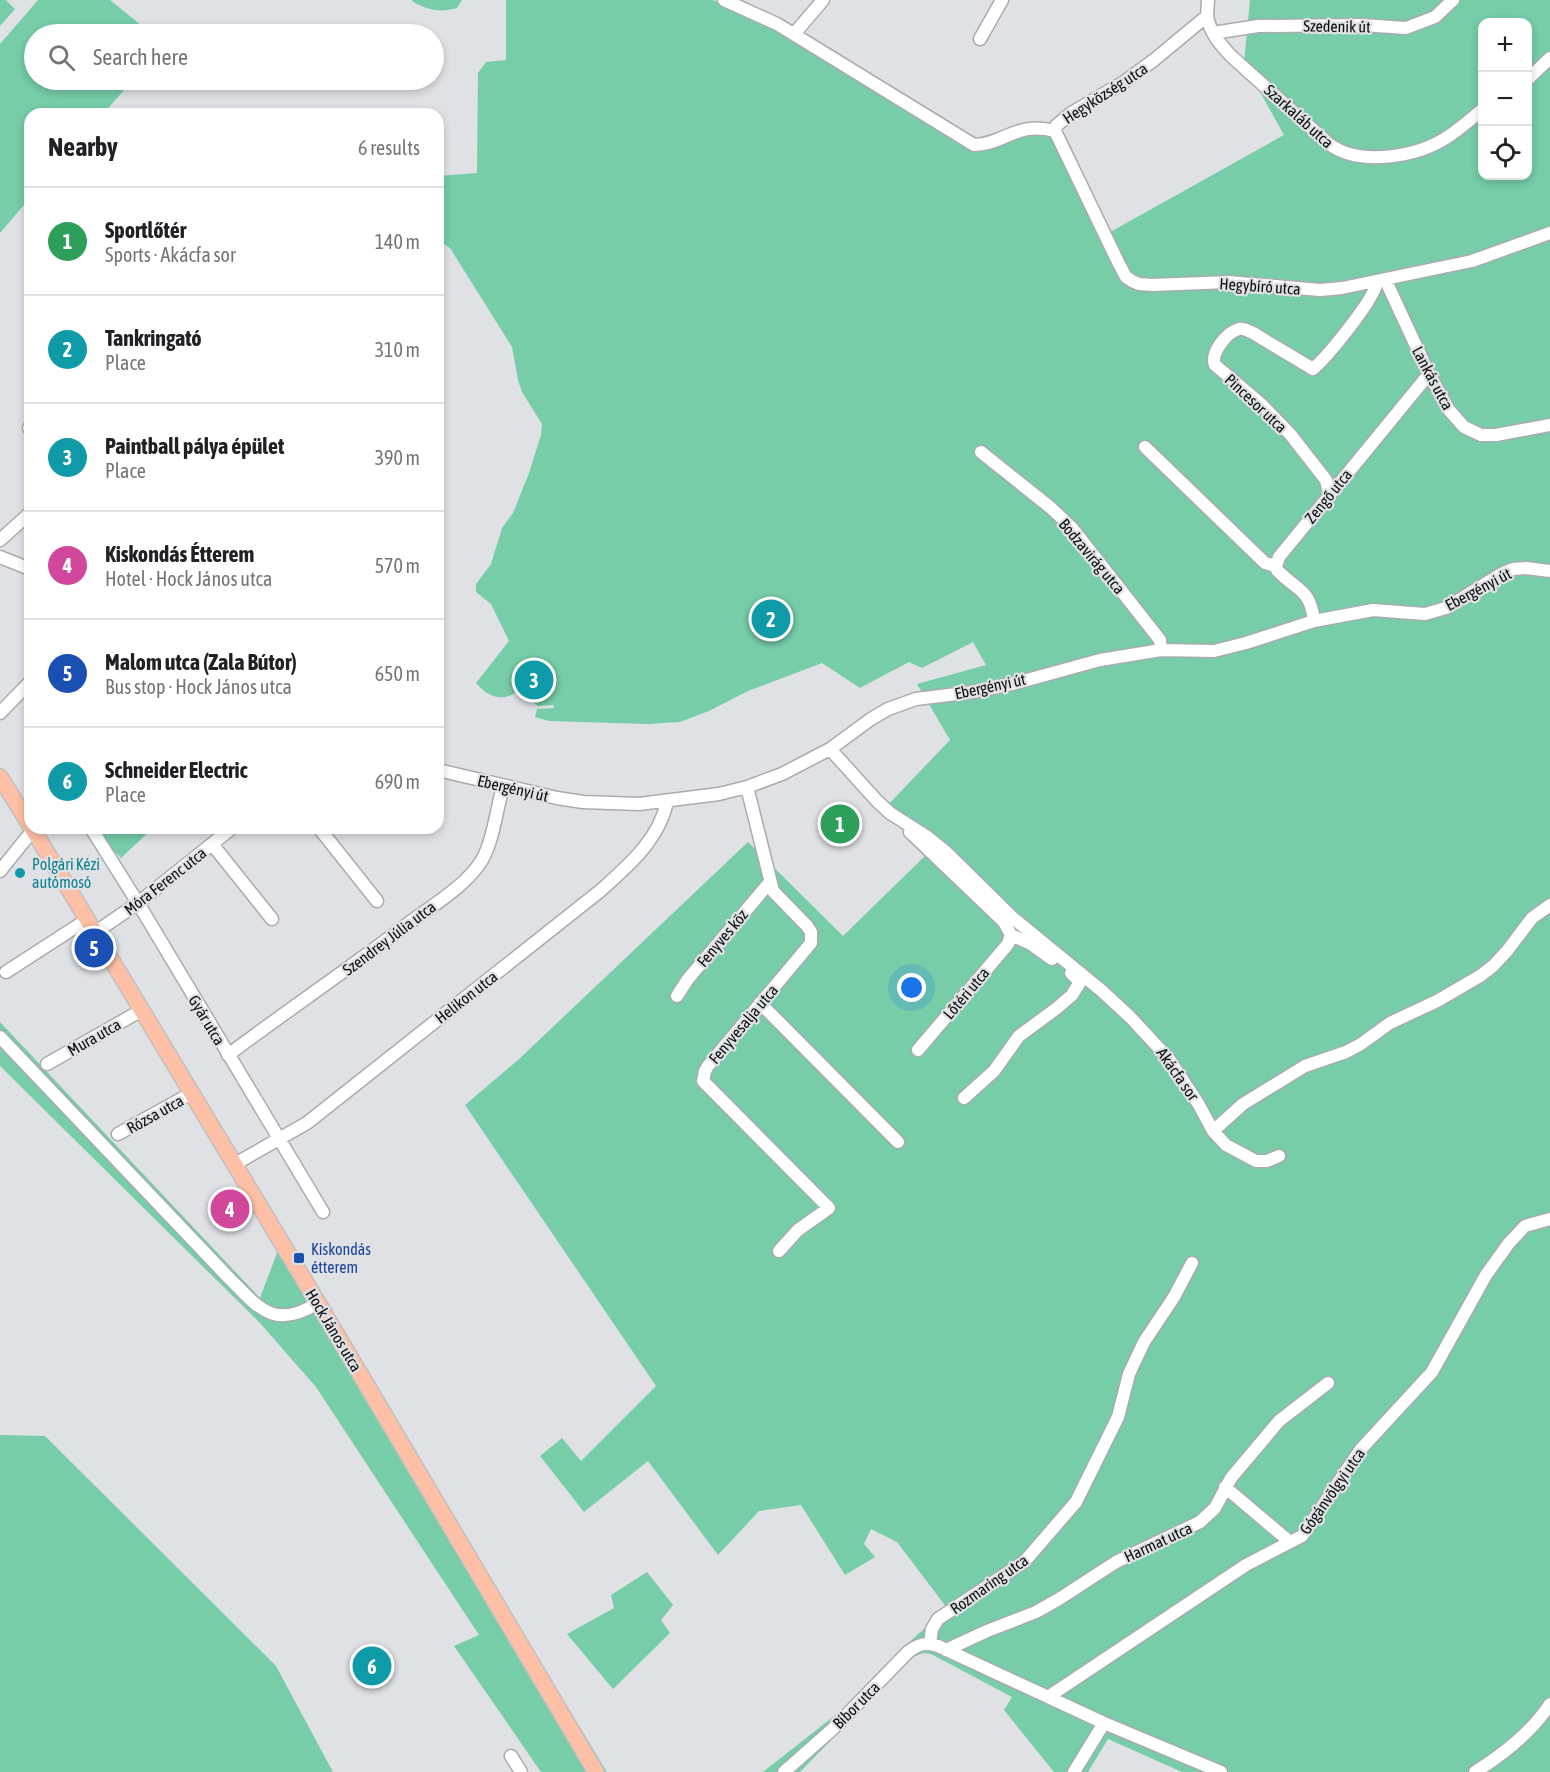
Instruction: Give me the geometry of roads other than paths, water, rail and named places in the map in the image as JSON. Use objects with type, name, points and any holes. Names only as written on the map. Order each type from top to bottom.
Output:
[{"type":"main road","name":"Hock János utca","points":[[0,777],[24,815]]},
{"type":"main road","name":"Hock János utca","points":[[36,834],[596,1772]]},
{"type":"street","name":"Hegyközség utca","points":[[724,0],[777,24],[969,144],[981,145],[1021,129],[1044,128],[1055,131],[1056,126],[1070,114],[1124,82],[1207,16]]},
{"type":"street","points":[[794,34],[823,0]]},
{"type":"street","points":[[980,39],[1002,0]]},
{"type":"street","points":[[1207,16],[1208,0]]},
{"type":"street","name":"Szedenik út","points":[[1212,33],[1269,26],[1362,25],[1406,28],[1435,17],[1453,0]]},
{"type":"street","name":"Szarkaláb utca","points":[[1207,16],[1212,33],[1231,56],[1329,144],[1348,155],[1370,158],[1386,157],[1429,147],[1478,113]]},
{"type":"street","points":[[1532,74],[1550,58]]},
{"type":"street","name":"Hegybíró utca","points":[[1055,131],[1118,262],[1126,277],[1132,281],[1152,285],[1247,283],[1299,290],[1320,290],[1472,261],[1550,233]]},
{"type":"street","name":"Lankás utca","points":[[1381,280],[1429,374],[1455,418],[1481,435],[1496,435],[1550,425]]},
{"type":"street","name":"Pincesor utca","points":[[1329,494],[1326,480],[1290,434],[1268,410],[1215,365],[1214,355],[1230,334],[1243,328],[1313,369],[1367,303],[1381,280]]},
{"type":"street","name":"Zengő utca","points":[[1276,566],[1279,557],[1329,494],[1429,374]]},
{"type":"street","points":[[1145,447],[1265,562],[1276,566],[1285,578],[1308,596],[1312,604],[1314,621]]},
{"type":"street","name":"Bodzavirág utca","points":[[981,452],[1051,508],[1072,528],[1160,640],[1161,650]]},
{"type":"street","points":[[0,540],[24,518]]},
{"type":"street","points":[[0,557],[24,567]]},
{"type":"street","name":"Ebergényi út","points":[[444,771],[583,802],[639,804],[719,794],[747,787],[782,774],[830,749],[871,719],[902,703],[916,699],[1002,686],[1100,660],[1161,650],[1214,651],[1314,621],[1373,610],[1425,614],[1446,608],[1513,569],[1550,571]]},
{"type":"street","points":[[0,713],[24,688]]},
{"type":"street","name":"Akácfa sor","points":[[830,749],[877,801],[946,852],[1013,918],[1102,991],[1131,1018],[1169,1059],[1199,1104],[1213,1131]]},
{"type":"street","name":"Szendrey Júlia utca","points":[[228,1054],[346,971],[466,878],[482,860],[503,786]]},
{"type":"street","name":"Fenyvesalja utca","points":[[747,787],[770,882],[777,897],[807,926],[811,937],[807,948],[708,1066],[703,1081],[829,1208],[798,1230],[779,1251]]},
{"type":"street","name":"Helikon utca","points":[[234,1164],[308,1123],[600,891],[632,861],[652,837],[665,813],[667,801]]},
{"type":"street","points":[[906,823],[909,831],[1004,922],[1011,934],[1030,944],[1076,976],[1080,982],[1072,995],[1019,1036],[994,1071],[964,1098]]},
{"type":"street","points":[[0,871],[25,834]]},
{"type":"street","name":"Gyár utca","points":[[95,834],[323,1212]]},
{"type":"street","name":"Móra Ferenc utca","points":[[96,932],[138,903],[225,834]]},
{"type":"street","points":[[324,834],[377,901]]},
{"type":"street","points":[[213,844],[272,919]]},
{"type":"street","name":"Fenyves köz","points":[[677,996],[688,979],[770,882]]},
{"type":"street","points":[[1279,1156],[1267,1161],[1256,1161],[1226,1145],[1213,1131],[1243,1104],[1305,1066],[1346,1052],[1390,1023],[1437,1001],[1480,976],[1507,951],[1532,918],[1550,905]]},
{"type":"street","points":[[6,972],[88,918]]},
{"type":"street","name":"Lőtéri utca","points":[[918,1050],[1008,944],[1011,934]]},
{"type":"street","points":[[760,1003],[898,1142]]},
{"type":"street","name":"Mura utca","points":[[47,1064],[142,1010]]},
{"type":"street","points":[[0,1037],[263,1311],[273,1315],[292,1314],[305,1311],[318,1303]]},
{"type":"street","name":"Rózsa utca","points":[[118,1134],[192,1093]]},
{"type":"street","name":"Gógánvölgyi utca","points":[[1048,1697],[1246,1565],[1302,1536],[1361,1449],[1432,1372],[1486,1275],[1509,1243],[1526,1226],[1550,1219]]},
{"type":"street","name":"Rozmaring utca","points":[[930,1644],[932,1629],[939,1619],[1025,1561],[1076,1502],[1118,1417],[1130,1374],[1144,1342],[1192,1263]]},
{"type":"street","name":"Harmat utca","points":[[946,1650],[1036,1612],[1116,1562],[1200,1522],[1215,1508],[1225,1487],[1279,1421],[1328,1383]]},
{"type":"street","points":[[1225,1487],[1290,1542]]},
{"type":"street","points":[[930,1644],[1104,1724],[1221,1772]]},
{"type":"street","name":"Bíbor utca","points":[[783,1772],[836,1726],[909,1652],[920,1645],[930,1644]]},
{"type":"street","points":[[1475,1772],[1532,1728],[1550,1704]]},
{"type":"street","points":[[1074,1772],[1104,1724]]},
{"type":"street","points":[[511,1756],[521,1772]]},
{"type":"place","name":"Tankringató","points":[[771,619]]},
{"type":"place","name":"Paintball pálya épület","points":[[534,680]]},
{"type":"place","name":"Sportlőtér","points":[[840,824]]},
{"type":"place","name":"Polgári Kézi autómosó","points":[[20,873]]},
{"type":"place","name":"Malom utca (Zala Bútor)","points":[[94,948]]},
{"type":"place","name":"Kiskondás Étterem","points":[[230,1209]]},
{"type":"place","name":"Kiskondás étterem","points":[[299,1258]]},
{"type":"place","name":"Schneider Electric","points":[[372,1666]]}]
